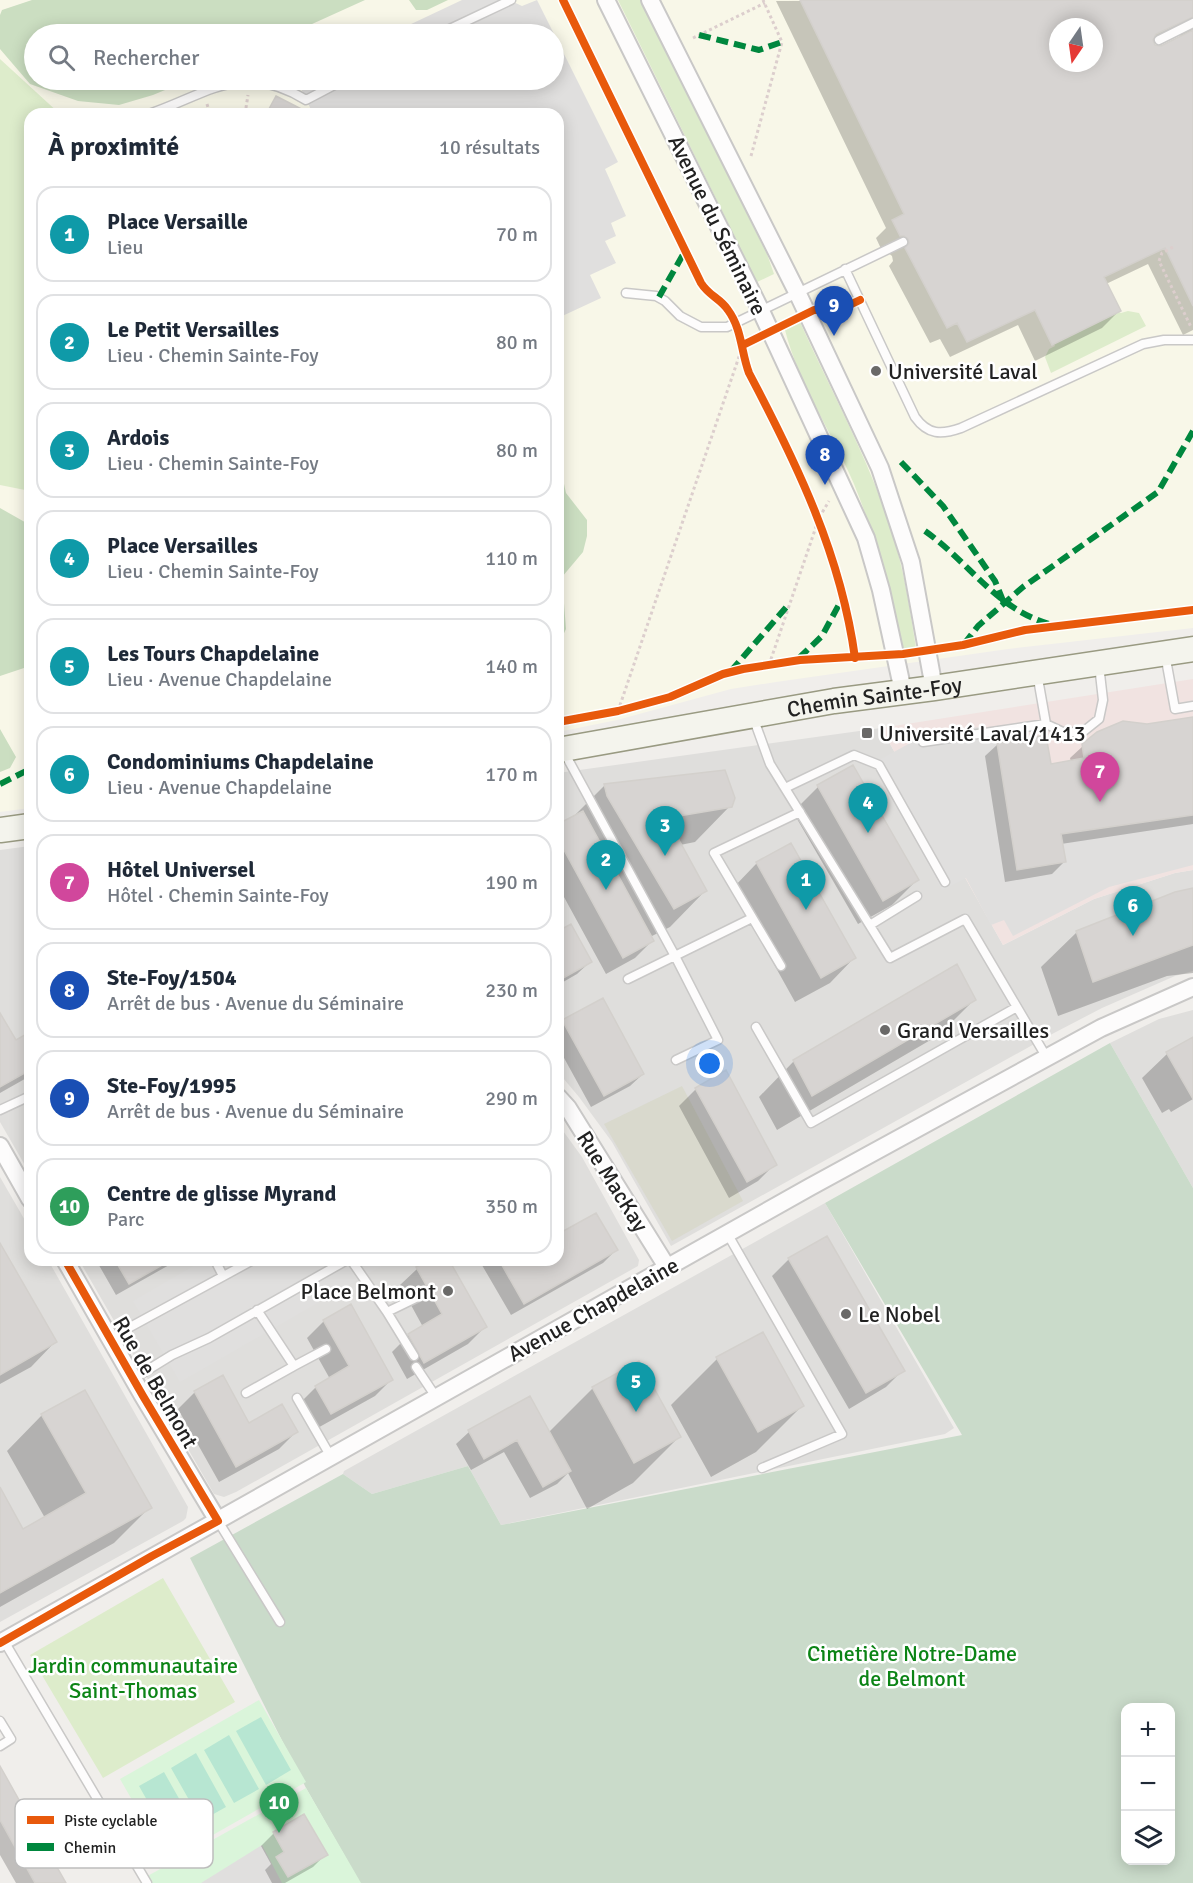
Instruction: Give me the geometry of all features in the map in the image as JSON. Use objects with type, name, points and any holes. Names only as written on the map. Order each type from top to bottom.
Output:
[{"type":"main road","name":"Chemin Sainte-Foy","points":[[564,749],[834,700],[934,688],[1193,649]]},
{"type":"main road","points":[[0,830],[24,827]]},
{"type":"street","name":"Avenue du Séminaire","points":[[606,0],[770,330],[866,538],[881,590],[903,691]]},
{"type":"street","name":"Avenue du Séminaire","points":[[650,0],[797,292],[880,468],[911,561],[934,688]]},
{"type":"street","name":"Avenue Chapdelaine","points":[[2,1642],[727,1233],[1101,1028],[1193,987]]},
{"type":"street","name":"Rue MacKay","points":[[564,1104],[667,1267]]},
{"type":"street","points":[[0,1146],[24,1188]]},
{"type":"street","name":"Rue de Belmont","points":[[68,1266],[218,1521]]},
{"type":"lane","points":[[460,24],[511,0]]},
{"type":"lane","points":[[1159,40],[1193,23]]},
{"type":"lane","points":[[162,108],[203,90]]},
{"type":"lane","points":[[286,90],[306,100],[325,90]]},
{"type":"lane","points":[[626,293],[656,296],[665,301],[680,316],[701,327],[727,327],[903,242]]},
{"type":"lane","points":[[845,269],[915,417],[921,426],[934,433],[950,432],[961,428],[1143,344],[1164,339],[1193,340]]},
{"type":"lane","points":[[1164,653],[1175,709],[1193,706]]},
{"type":"lane","points":[[922,742],[1046,724],[1065,734],[1084,731],[1099,719],[1103,700],[1099,663]]},
{"type":"lane","points":[[1037,673],[1046,724]]},
{"type":"lane","points":[[752,716],[770,764],[890,958],[964,919],[1047,1058]]},
{"type":"lane","points":[[785,788],[854,755],[879,765],[945,882]]},
{"type":"lane","points":[[564,757],[675,956],[718,1040],[676,1060]]},
{"type":"lane","points":[[781,966],[714,854],[800,812]]},
{"type":"lane","points":[[870,925],[917,896]]},
{"type":"lane","points":[[628,979],[752,918]]},
{"type":"lane","points":[[756,1027],[811,1123],[1017,1006]]},
{"type":"lane","points":[[0,1110],[24,1099]]},
{"type":"lane","points":[[727,1233],[842,1434],[762,1468]]},
{"type":"lane","points":[[218,1266],[223,1276]]},
{"type":"lane","points":[[110,1338],[242,1266]]},
{"type":"lane","points":[[133,1379],[172,1355],[209,1338],[338,1266]]},
{"type":"lane","points":[[353,1266],[387,1312],[414,1356]]},
{"type":"lane","points":[[387,1312],[420,1296]]},
{"type":"lane","points":[[257,1310],[294,1366]]},
{"type":"lane","points":[[246,1393],[326,1349]]},
{"type":"lane","points":[[416,1366],[436,1397]]},
{"type":"lane","points":[[297,1398],[331,1457]]},
{"type":"lane","points":[[218,1521],[280,1622]]},
{"type":"lane","points":[[2,1642],[96,1799]]},
{"type":"lane","points":[[0,1721],[11,1739],[0,1746]]},
{"type":"lane","points":[[138,1868],[147,1883]]},
{"type":"path","points":[[693,38],[764,2],[782,42],[782,48],[751,156]]},
{"type":"path","points":[[246,108],[249,90]]},
{"type":"path","points":[[1173,247],[1162,253],[1159,261],[1193,332]]},
{"type":"path","points":[[736,324],[743,345],[745,363]]},
{"type":"path","points":[[618,711],[743,345],[770,330]]},
{"type":"path","points":[[766,666],[819,518],[829,501]]},
{"type":"path","points":[[815,510],[825,536]]},
{"type":"path","points":[[766,666],[780,663]]},
{"type":"path","points":[[607,713],[627,708]]},
{"type":"shaded area","name":"Université Laval","points":[[0,0],[1193,0],[1193,628],[1008,649],[731,689],[617,720],[564,731],[564,108],[24,108],[24,809],[0,812]]},
{"type":"shaded area","points":[[462,0],[509,0],[522,6],[537,0],[549,24],[411,24]]},
{"type":"shaded area","points":[[564,54],[618,162],[605,169],[626,216],[611,223],[616,236],[605,241],[616,263],[590,275],[601,298],[564,315],[564,108],[310,108],[302,90],[564,90]]},
{"type":"shaded area","points":[[1193,679],[1193,870],[1175,873],[1094,899],[1003,945],[881,728]]},
{"type":"shaded area","points":[[980,727],[997,743],[1017,870],[1066,862],[1061,834],[1193,815],[1193,865],[1109,887],[1013,936],[1004,920],[991,925],[966,878],[942,890],[872,764],[912,742],[912,734]]},
{"type":"shaded area","points":[[881,728],[1003,945],[1094,899],[1175,873],[1193,870],[1193,971],[1175,976],[1102,1008],[1054,1033],[671,1246],[612,1142],[564,1079],[564,772]]},
{"type":"shaded area","points":[[24,847],[24,1164],[0,1122],[0,850]]},
{"type":"shaded area","points":[[1193,1010],[1193,1188],[1110,1043],[1159,1019]]},
{"type":"shaded area","points":[[682,1086],[743,1201],[672,1241],[604,1124]]},
{"type":"shaded area","points":[[564,1132],[582,1157],[639,1260],[638,1266],[236,1492],[224,1497],[214,1494],[82,1266],[564,1266]]},
{"type":"shaded area","points":[[0,1177],[24,1219],[24,1266],[51,1266],[188,1507],[186,1518],[183,1521],[0,1622]]},
{"type":"shaded area","points":[[825,1203],[954,1428],[945,1434],[501,1525],[468,1466],[372,1494],[343,1474],[344,1471]]},
{"type":"shaded area","points":[[194,1266],[382,1266],[180,1382],[133,1301]]},
{"type":"shaded area","points":[[262,1845],[282,1883],[201,1883]]},
{"type":"green space","points":[[32,0],[365,0],[312,24],[24,24],[24,77],[0,49],[2,10]]},
{"type":"green space","points":[[409,0],[448,0],[427,10],[416,10]]},
{"type":"green space","points":[[618,0],[641,0],[767,254],[774,274],[757,282]]},
{"type":"green space","points":[[0,59],[24,81],[24,90],[34,90],[53,108],[24,108],[24,490],[0,485]]},
{"type":"green space","points":[[47,90],[165,90],[119,105],[78,101]]},
{"type":"green space","points":[[1119,312],[1139,313],[1146,326],[1051,373],[1045,357],[1049,349],[1055,346],[1054,344]]},
{"type":"green space","points":[[800,322],[861,452],[883,505],[900,561],[916,648],[904,651],[882,566],[862,504],[791,350],[785,330]]},
{"type":"green space","points":[[564,484],[566,493],[587,520],[587,536],[583,552],[564,575]]},
{"type":"green space","points":[[0,508],[24,522],[24,668],[0,676]]},
{"type":"green space","points":[[564,603],[566,629],[564,633]]},
{"type":"green space","points":[[0,729],[16,757],[10,768],[0,772]]},
{"type":"green space","name":"Cimetière Notre-Dame de Belmont","points":[[1110,1043],[1193,1188],[1193,1883],[360,1883],[306,1788],[190,1558],[343,1474],[372,1494],[468,1466],[501,1525],[962,1435],[825,1203]]},
{"type":"green space","name":"Jardin communautaire Saint-Thomas","points":[[163,1578],[235,1702],[103,1778],[30,1655]]},
{"type":"green space","points":[[259,1700],[306,1782],[213,1835],[213,1799],[131,1799],[120,1779]]},
{"type":"green space","points":[[261,1717],[291,1770],[266,1785],[236,1731]]},
{"type":"green space","points":[[229,1735],[259,1789],[234,1803],[204,1750]]},
{"type":"green space","points":[[196,1753],[226,1807],[213,1814],[213,1799],[189,1799],[171,1768]]},
{"type":"green space","points":[[164,1772],[179,1799],[146,1799],[139,1786]]},
{"type":"green space","points":[[306,1788],[361,1883],[147,1883],[144,1878],[162,1868],[213,1868],[213,1840]]},
{"type":"building","points":[[800,0],[1193,0],[1193,17],[1156,34],[1153,40],[1155,45],[1161,46],[1193,30],[1193,306],[1165,248],[1104,277],[1121,311],[1052,345],[1035,310],[967,342],[957,323],[947,328],[905,248],[909,243],[908,239],[900,236],[892,220],[904,214]]},
{"type":"building","points":[[276,96],[299,108],[270,108]]},
{"type":"building","points":[[1193,717],[1193,815],[1061,834],[1066,862],[1017,870],[997,743],[1046,735],[1051,764],[1084,758],[1082,744],[1097,732],[1123,721],[1147,724]]},
{"type":"building","points":[[853,765],[919,880],[883,901],[817,785]]},
{"type":"building","points":[[725,770],[735,798],[732,807],[667,818],[707,891],[674,909],[607,796],[604,784]]},
{"type":"building","points":[[583,811],[654,941],[623,958],[564,850],[564,821]]},
{"type":"building","points":[[791,843],[856,958],[821,978],[756,862]]},
{"type":"building","points":[[1193,888],[1193,945],[1093,982],[1076,931],[1175,892]]},
{"type":"building","points":[[571,924],[592,962],[564,978],[564,928]]},
{"type":"building","name":"Grand Versailles","points":[[957,964],[976,1000],[812,1096],[793,1060]]},
{"type":"building","points":[[603,998],[644,1074],[604,1096],[564,1024],[564,1019]]},
{"type":"building","points":[[0,1013],[16,1040],[24,1035],[24,1073],[0,1087]]},
{"type":"building","points":[[1193,1037],[1193,1099],[1166,1052]]},
{"type":"building","points":[[726,1070],[777,1165],[747,1182],[695,1088]]},
{"type":"building","points":[[596,1213],[618,1250],[524,1304],[502,1266],[564,1266],[564,1231]]},
{"type":"building","name":"Le Nobel","points":[[827,1236],[905,1371],[866,1393],[788,1258]]},
{"type":"building","points":[[0,1243],[57,1342],[0,1375]]},
{"type":"building","points":[[118,1266],[160,1266],[129,1284]]},
{"type":"building","name":"Place Belmont","points":[[452,1266],[487,1327],[424,1363],[408,1334],[442,1314],[416,1267]]},
{"type":"building","points":[[351,1304],[393,1380],[331,1414],[315,1386],[349,1366],[323,1320]]},
{"type":"building","points":[[763,1332],[804,1406],[758,1432],[716,1357]]},
{"type":"building","points":[[639,1361],[681,1437],[634,1463],[592,1387]]},
{"type":"building","points":[[223,1375],[249,1423],[282,1404],[298,1432],[236,1467],[194,1391]]},
{"type":"building","points":[[85,1390],[152,1508],[0,1593],[0,1487],[23,1529],[86,1493],[41,1414]]},
{"type":"building","points":[[530,1396],[571,1471],[543,1487],[517,1440],[484,1459],[468,1430]]},
{"type":"building","points":[[0,1766],[19,1799],[15,1799],[15,1847],[0,1820]]},
{"type":"building","points":[[304,1814],[328,1855],[288,1877],[276,1857],[284,1852],[273,1832]]},
{"type":"building","points":[[27,1868],[58,1868],[66,1883],[35,1883]]},
{"type":"marked path","points":[[699,35],[759,50],[782,42]]},
{"type":"marked path","points":[[659,297],[685,251]]},
{"type":"marked path","points":[[964,644],[978,626],[1023,587],[1158,492],[1193,431]]},
{"type":"marked path","points":[[901,462],[943,506],[995,581],[1004,603]]},
{"type":"marked path","points":[[925,531],[998,596],[1030,617],[1049,624]]},
{"type":"marked path","points":[[799,658],[822,636],[842,599]]},
{"type":"marked path","points":[[731,671],[789,604]]},
{"type":"marked path","points":[[0,784],[24,772]]},
{"type":"cycle path","points":[[563,0],[701,283],[733,317],[749,373],[800,476],[828,547],[839,583],[855,658]]},
{"type":"cycle path","points":[[743,345],[814,310],[841,309],[860,300]]},
{"type":"cycle path","points":[[564,721],[618,711],[670,697],[723,674],[743,669],[800,660],[903,654],[963,645],[1025,630],[1193,610]]},
{"type":"cycle path","points":[[0,1643],[218,1521],[68,1266]]},
{"type":"place","name":"Ste-Foy/1995","points":[[834,336]]},
{"type":"place","name":"Université Laval","points":[[876,371]]},
{"type":"place","name":"Ste-Foy/1504","points":[[825,485]]},
{"type":"place","name":"Université Laval/1413","points":[[867,733]]},
{"type":"place","name":"Hôtel Universel","points":[[1100,802]]},
{"type":"place","name":"Place Versailles","points":[[868,833]]},
{"type":"place","name":"Ardois","points":[[665,856]]},
{"type":"place","name":"Le Petit Versailles","points":[[606,890]]},
{"type":"place","name":"Place Versaille","points":[[806,910]]},
{"type":"place","name":"Condominiums Chapdelaine","points":[[1133,936]]},
{"type":"place","name":"Grand Versailles","points":[[885,1030]]},
{"type":"place","name":"Place Belmont","points":[[448,1291]]},
{"type":"place","name":"Le Nobel","points":[[846,1314]]},
{"type":"place","name":"Les Tours Chapdelaine","points":[[636,1412]]},
{"type":"place","name":"Centre de glisse Myrand","points":[[279,1833]]}]
